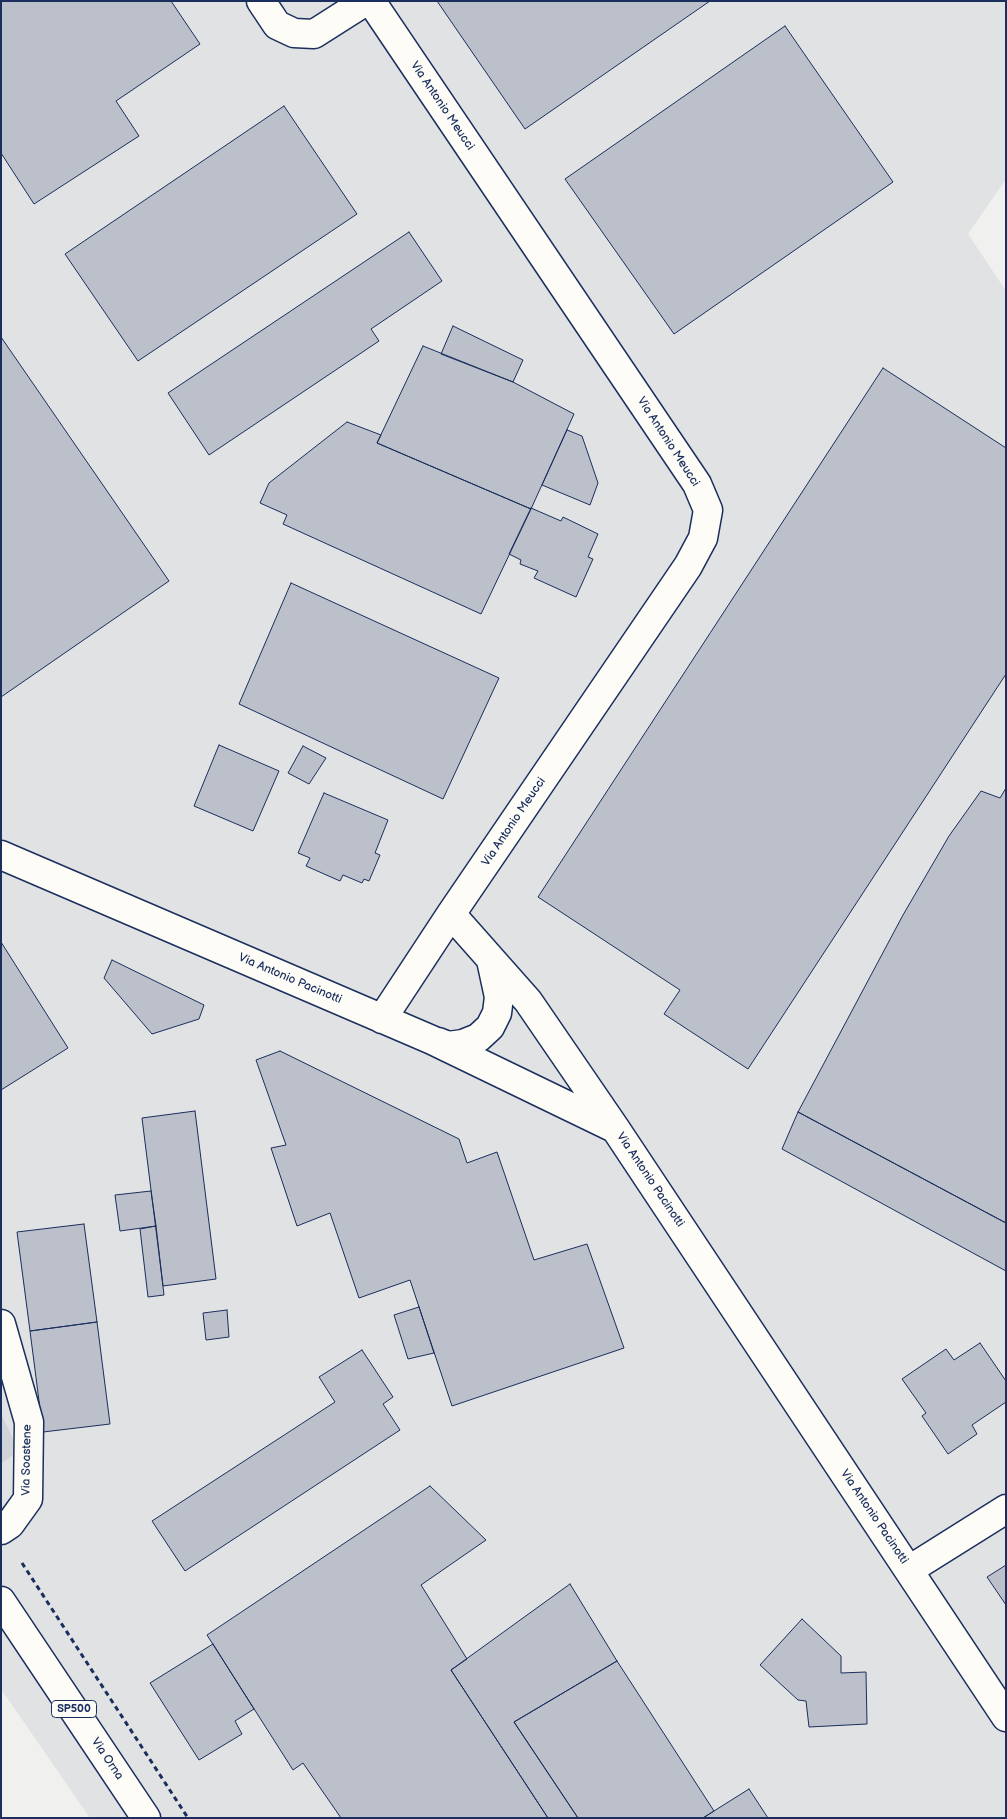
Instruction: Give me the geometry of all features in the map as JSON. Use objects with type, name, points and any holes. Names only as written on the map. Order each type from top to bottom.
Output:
[{"type":"street","points":[[261,1],[277,25],[294,33],[314,34],[366,1]]},
{"type":"street","name":"Via Antonio Meucci","points":[[371,1],[697,484],[708,510],[703,538],[688,566],[451,914],[382,1019]]},
{"type":"street","name":"Via Antonio Pacinotti","points":[[1,855],[432,1040],[615,1128],[1006,1717]]},
{"type":"street","points":[[451,914],[528,1001],[615,1128]]},
{"type":"street","points":[[432,1040],[448,1046],[463,1044],[478,1038],[490,1027],[497,1013],[499,997],[491,960]]},
{"type":"street","name":"Via Soastene","points":[[1,1324],[29,1422],[28,1499],[10,1524],[1,1530]]},
{"type":"street","points":[[909,1570],[1006,1509]]},
{"type":"street","name":"Via Orna","points":[[1,1601],[146,1818]]},
{"type":"path","points":[[22,1563],[188,1818]]},
{"type":"shaded area","points":[[1,1],[1006,1],[1006,179],[968,234],[1006,291],[1006,1818],[90,1818],[1,1689],[1,1464],[19,1451],[1,1413]]},
{"type":"shaded area","points":[[1,1413],[19,1451],[1,1464]]},
{"type":"building","points":[[1,1],[171,1],[200,44],[116,101],[139,136],[34,204],[1,153]]},
{"type":"building","points":[[437,1],[710,1],[525,129]]},
{"type":"building","points":[[785,26],[893,182],[674,334],[565,179]]},
{"type":"building","points":[[284,106],[357,214],[138,361],[65,254]]},
{"type":"building","points":[[409,232],[442,281],[371,329],[379,341],[209,455],[168,393]]},
{"type":"building","points":[[453,326],[523,360],[513,382],[441,354]]},
{"type":"building","points":[[1,337],[169,581],[1,697]]},
{"type":"building","points":[[423,346],[513,382],[574,414],[531,509],[377,443]]},
{"type":"building","points":[[883,368],[1006,448],[1006,674],[748,1069],[664,1014],[680,990],[538,897]]},
{"type":"building","points":[[347,422],[381,435],[377,443],[531,509],[481,614],[283,524],[287,515],[260,503],[269,483]]},
{"type":"building","points":[[567,430],[582,436],[598,483],[590,505],[542,485]]},
{"type":"building","points":[[531,508],[561,521],[563,517],[598,534],[588,557],[593,559],[576,597],[534,578],[538,571],[520,564],[521,560],[509,554]]},
{"type":"building","points":[[291,583],[499,678],[443,799],[239,704]]},
{"type":"building","points":[[219,745],[279,771],[253,831],[194,806]]},
{"type":"building","points":[[303,746],[326,758],[309,784],[288,773]]},
{"type":"building","points":[[1006,788],[1006,1223],[798,1112],[903,915],[949,836],[981,791],[1000,798]]},
{"type":"building","points":[[324,793],[388,820],[375,853],[380,855],[369,881],[364,879],[362,883],[343,875],[340,881],[306,866],[310,858],[298,853]]},
{"type":"building","points":[[1,942],[68,1048],[1,1090]]},
{"type":"building","points":[[112,960],[204,1005],[199,1019],[152,1034],[104,978]]},
{"type":"building","points":[[280,1051],[459,1139],[467,1163],[497,1152],[534,1260],[587,1244],[624,1348],[452,1406],[410,1280],[359,1298],[330,1213],[297,1226],[271,1148],[286,1145],[256,1060]]},
{"type":"building","points":[[195,1111],[216,1279],[163,1286],[142,1118]]},
{"type":"building","points":[[798,1112],[1006,1223],[1006,1271],[782,1149]]},
{"type":"building","points":[[151,1191],[156,1226],[120,1231],[115,1195]]},
{"type":"building","points":[[84,1224],[97,1322],[30,1331],[17,1232]]},
{"type":"building","points":[[156,1226],[164,1295],[148,1297],[140,1229]]},
{"type":"building","points":[[419,1307],[434,1353],[408,1359],[394,1315]]},
{"type":"building","points":[[227,1310],[229,1337],[206,1340],[203,1313]]},
{"type":"building","points":[[97,1322],[110,1424],[43,1432],[30,1331]]},
{"type":"building","points":[[980,1343],[1006,1381],[1006,1402],[972,1425],[977,1434],[948,1454],[922,1416],[926,1413],[902,1379],[946,1349],[954,1360]]},
{"type":"building","points":[[362,1350],[393,1397],[383,1404],[400,1430],[185,1571],[152,1521],[335,1402],[319,1377]]},
{"type":"building","points":[[430,1486],[486,1540],[421,1585],[467,1659],[451,1670],[548,1818],[341,1818],[303,1763],[293,1770],[207,1635]]},
{"type":"building","points":[[1006,1565],[1006,1605],[987,1577]]},
{"type":"building","points":[[570,1584],[617,1661],[514,1722],[578,1818],[548,1818],[451,1670]]},
{"type":"building","points":[[802,1619],[841,1656],[841,1673],[866,1672],[867,1724],[809,1727],[806,1701],[798,1700],[760,1665]]},
{"type":"building","points":[[213,1644],[254,1709],[235,1721],[242,1734],[199,1760],[150,1683]]},
{"type":"building","points":[[617,1661],[714,1811],[703,1818],[578,1818],[514,1722]]},
{"type":"building","points":[[749,1789],[768,1818],[703,1818],[714,1811]]}]
